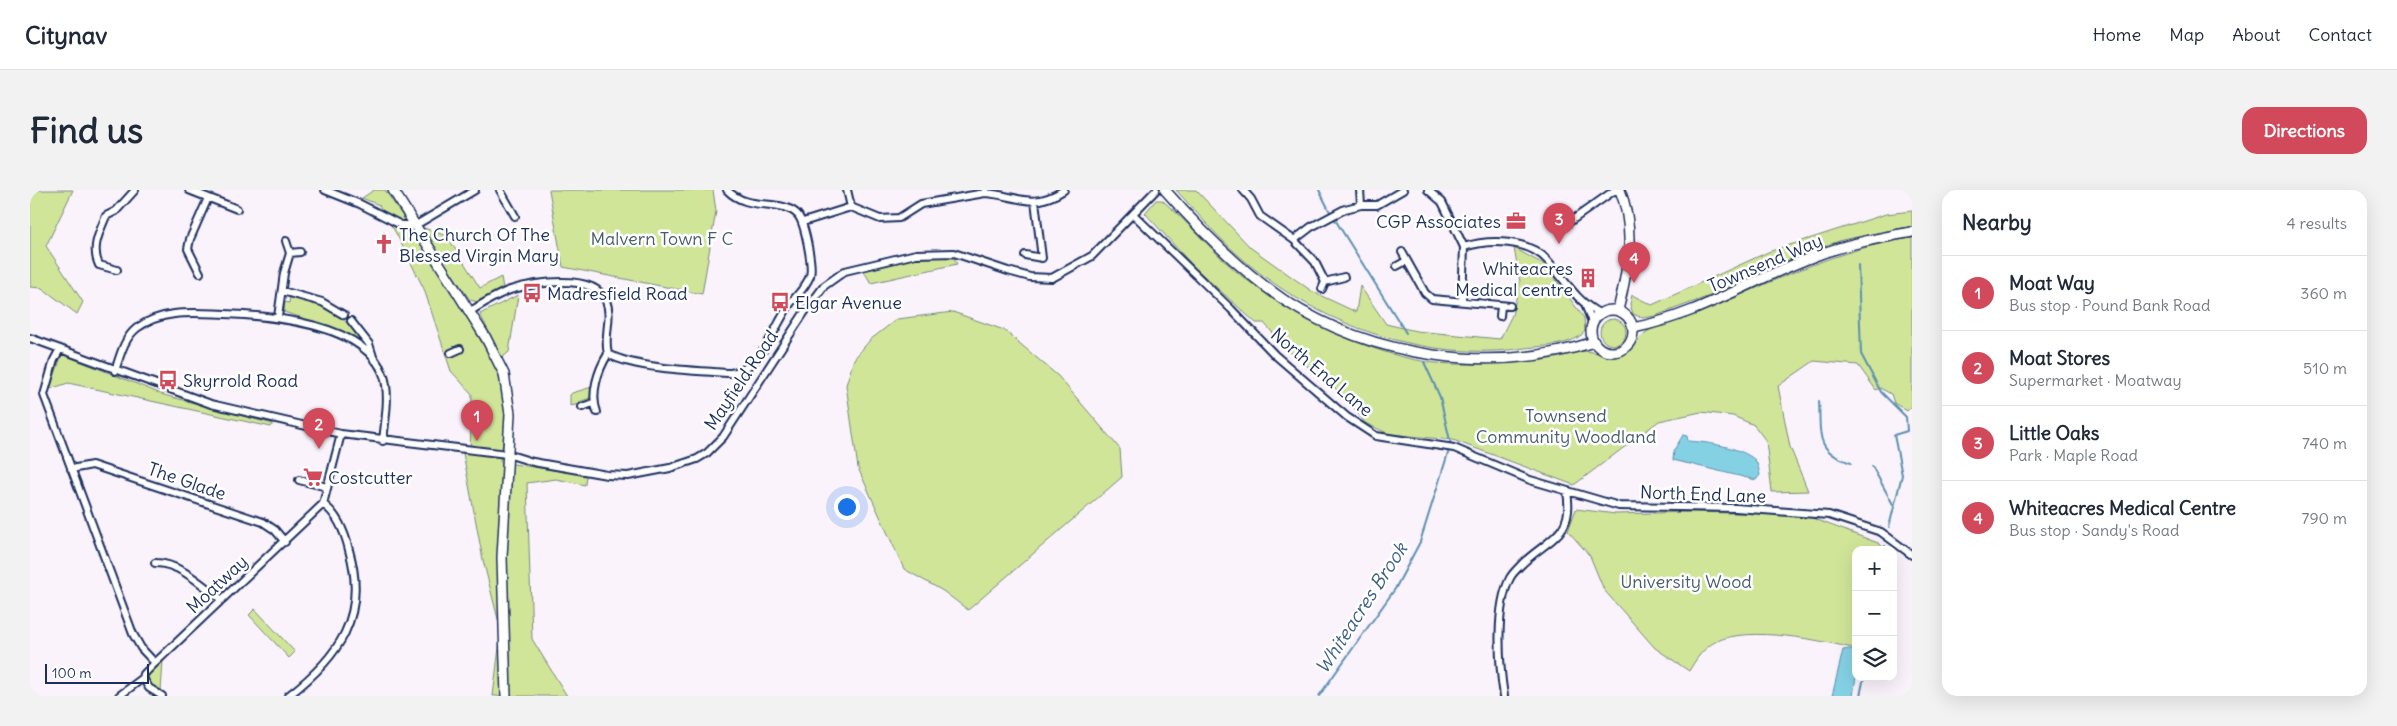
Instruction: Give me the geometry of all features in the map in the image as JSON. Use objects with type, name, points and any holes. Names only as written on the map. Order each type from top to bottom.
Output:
[{"type":"main road","points":[[393,190],[486,338],[504,374],[510,414],[502,557],[506,696]]},
{"type":"main road","points":[[1164,190],[1231,259],[1284,300],[1327,323],[1372,341],[1407,350],[1444,356],[1486,358],[1539,354],[1594,342]]},
{"type":"main road","points":[[1618,310],[1629,263],[1630,234],[1620,191]]},
{"type":"main road","name":"Townsend Way","points":[[1633,328],[1701,308],[1815,256],[1872,239],[1912,232]]},
{"type":"main road","points":[[1608,310],[1618,310],[1626,314],[1633,328],[1630,342],[1619,351],[1605,351],[1594,342],[1590,332],[1592,322],[1599,314],[1608,310]]},
{"type":"street","points":[[118,270],[99,265],[94,255],[98,235],[106,216],[116,211],[134,190]]},
{"type":"street","points":[[189,190],[238,209]]},
{"type":"street","points":[[325,190],[360,204],[401,225],[416,225],[475,190]]},
{"type":"street","points":[[500,190],[515,216]]},
{"type":"street","points":[[608,354],[620,360],[656,366],[720,372],[741,371],[755,361],[811,275],[802,222],[798,214],[790,209],[742,201],[728,190]]},
{"type":"street","points":[[847,190],[851,207]]},
{"type":"street","points":[[802,222],[851,207],[880,219],[899,218],[921,204],[985,191],[1017,200],[1035,201],[1052,197],[1064,190]]},
{"type":"street","points":[[1133,214],[1156,190]]},
{"type":"street","points":[[1243,190],[1251,199],[1260,216],[1294,240],[1316,262],[1325,282],[1322,289]]},
{"type":"street","points":[[1360,190],[1361,205]]},
{"type":"street","points":[[1294,240],[1337,213],[1361,205],[1377,205],[1403,190]]},
{"type":"street","points":[[1428,190],[1442,202],[1464,247],[1462,301]]},
{"type":"street","points":[[1561,228],[1615,190],[1620,191]]},
{"type":"street","points":[[200,273],[188,249],[190,239],[208,198]]},
{"type":"street","points":[[1025,255],[1042,258],[1035,201]]},
{"type":"street","name":"North End Lane","points":[[1133,214],[1231,309],[1275,355],[1347,416],[1376,436],[1450,447],[1530,480],[1619,506],[1736,508],[1829,515],[1881,532],[1912,555]]},
{"type":"street","name":"Mayfield Road","points":[[30,338],[195,400],[341,434],[383,441],[507,454],[533,462],[628,476],[670,468],[697,459],[707,453],[723,437],[804,313],[824,286],[845,271],[916,254],[954,253],[1016,273],[1052,278],[1092,256],[1133,214]]},
{"type":"street","points":[[278,317],[290,252],[286,241]]},
{"type":"street","points":[[1464,247],[1485,242],[1511,243],[1534,250],[1547,259],[1586,307],[1592,322]]},
{"type":"street","points":[[290,252],[300,252]]},
{"type":"street","points":[[1402,252],[1425,293],[1432,299],[1510,306]]},
{"type":"street","points":[[1397,266],[1406,261]]},
{"type":"street","points":[[1325,282],[1344,277]]},
{"type":"street","points":[[469,312],[511,290],[537,283],[586,284],[597,289],[606,299],[609,310],[606,329],[608,354],[599,370],[593,403],[596,412]]},
{"type":"street","points":[[282,291],[322,302],[344,315]]},
{"type":"street","points":[[1500,316],[1501,306]]},
{"type":"street","points":[[1586,307],[1599,314]]},
{"type":"street","points":[[115,371],[124,343],[136,328],[156,317],[173,313],[278,317],[304,322],[338,334],[363,350],[375,361]]},
{"type":"street","points":[[351,321],[370,344],[375,361],[384,376],[387,396],[383,441]]},
{"type":"street","points":[[60,349],[54,360],[44,395],[133,634],[141,648],[155,663]]},
{"type":"street","points":[[451,353],[460,349]]},
{"type":"street","points":[[582,407],[593,403]]},
{"type":"street","points":[[288,696],[335,651],[346,633],[353,610],[355,580],[347,541],[333,515],[323,504],[341,434]]},
{"type":"street","name":"The Glade","points":[[71,469],[92,465],[263,522],[275,530],[285,542]]},
{"type":"street","points":[[299,480],[327,487]]},
{"type":"street","points":[[1567,492],[1570,509]]},
{"type":"street","points":[[1504,696],[1501,620],[1504,597],[1510,577],[1524,561],[1564,529],[1570,509],[1582,496]]},
{"type":"street","name":"Moatway","points":[[119,696],[143,678],[144,674],[155,663],[323,504]]},
{"type":"street","points":[[155,563],[165,563],[177,568],[222,600]]},
{"type":"street","points":[[143,678],[149,688],[162,696]]},
{"type":"green space","points":[[30,190],[73,190],[46,246],[83,302],[77,314],[42,288],[30,287]]},
{"type":"green space","points":[[374,190],[385,190],[440,272],[501,375],[506,421],[500,462],[586,475],[585,485],[556,479],[527,483],[532,639],[567,696],[493,696],[501,631],[483,560],[463,453],[470,453],[472,394],[451,371],[424,289],[397,235],[379,205],[362,198]]},
{"type":"green space","name":"Malvern Town F C","points":[[549,190],[713,190],[716,211],[702,294],[563,267]]},
{"type":"green space","points":[[1176,190],[1196,190],[1251,248],[1313,292],[1356,312],[1360,286],[1386,324],[1416,331],[1500,339],[1512,315],[1520,282],[1514,248],[1545,265],[1584,318],[1585,331],[1573,340],[1557,344],[1487,351],[1450,350],[1412,344],[1376,334],[1340,321],[1306,304],[1274,284],[1245,261],[1209,227]]},
{"type":"green space","name":"Townsend Community Woodland","points":[[1156,200],[1162,200],[1243,277],[1263,292],[1309,320],[1360,343],[1386,352],[1411,359],[1453,364],[1504,362],[1578,351],[1621,354],[1629,350],[1646,332],[1656,327],[1697,314],[1806,267],[1858,250],[1912,238],[1912,406],[1907,411],[1894,403],[1891,394],[1880,388],[1876,390],[1858,365],[1814,361],[1778,386],[1790,447],[1808,491],[1772,492],[1766,441],[1754,425],[1733,416],[1701,412],[1659,421],[1574,485],[1453,440],[1389,434],[1365,423],[1351,404],[1317,370],[1307,366],[1288,350],[1264,323],[1256,323],[1194,267],[1145,213]]},
{"type":"green space","points":[[1912,211],[1912,226],[1842,240],[1798,256],[1715,294],[1655,316],[1643,318],[1633,314],[1630,304],[1632,295],[1652,305],[1768,252],[1886,214]]},
{"type":"green space","points":[[424,228],[447,236],[480,288],[501,277],[503,288],[478,302],[470,300],[422,229]]},
{"type":"green space","points":[[933,256],[954,258],[957,264],[871,283],[863,270],[910,259]]},
{"type":"green space","points":[[518,295],[509,352],[502,358],[480,314]]},
{"type":"green space","points":[[290,296],[315,303],[335,313],[352,328],[368,347],[340,330],[284,312],[285,302],[289,303]]},
{"type":"green space","points":[[953,312],[1004,330],[1058,376],[1120,449],[1122,477],[968,610],[943,591],[904,569],[858,468],[846,385],[854,359],[870,340],[897,319]]},
{"type":"green space","points":[[1613,319],[1622,323],[1626,332],[1622,341],[1613,345],[1604,341],[1600,332],[1604,323]]},
{"type":"green space","points":[[62,354],[164,395],[273,424],[271,427],[68,383],[50,389]]},
{"type":"green space","points":[[592,387],[590,398],[579,402],[580,404],[570,406],[570,395],[572,393]]},
{"type":"green space","name":"University Wood","points":[[1576,509],[1616,514],[1692,512],[1804,515],[1882,546],[1852,546],[1852,648],[1786,636],[1748,635],[1731,637],[1717,641],[1704,650],[1689,671],[1655,648],[1604,590],[1590,556],[1568,531]]},
{"type":"green space","points":[[255,609],[295,652],[289,658],[249,615]]},
{"type":"green space","points":[[163,660],[161,692],[151,685],[148,678],[150,673]]},
{"type":"water","points":[[1683,435],[1687,436],[1688,441],[1723,446],[1749,455],[1755,460],[1760,475],[1756,480],[1673,460],[1674,450]]},
{"type":"water","points":[[1843,650],[1852,650],[1852,681],[1855,681],[1853,696],[1832,696]]},
{"type":"waterway","points":[[1319,190],[1329,210],[1406,333]]},
{"type":"waterway","points":[[1858,265],[1861,354],[1881,392],[1906,417],[1907,431],[1894,435],[1902,475],[1889,527]]},
{"type":"waterway","name":"Whiteacres Brook","points":[[1424,362],[1440,397],[1451,445]]},
{"type":"waterway","points":[[1819,401],[1820,432],[1825,447],[1839,458],[1851,463]]},
{"type":"waterway","name":"Whiteacres Brook","points":[[1319,696],[1395,589],[1420,542],[1449,450]]},
{"type":"waterway","points":[[1872,466],[1895,508]]},
{"type":"waterway","points":[[1860,696],[1863,681]]},
{"type":"place","name":"CGP Associates","points":[[1516,221]]},
{"type":"place","name":"The Church Of The Blessed Virgin Mary","points":[[384,244]]},
{"type":"place","name":"Little Oaks","points":[[1559,244]]},
{"type":"place","name":"Whiteacres Medical centre","points":[[1588,278]]},
{"type":"place","name":"Whiteacres Medical Centre","points":[[1634,283]]},
{"type":"place","name":"Madresfield Road","points":[[532,293]]},
{"type":"place","name":"Elgar Avenue","points":[[780,302]]},
{"type":"place","name":"Skyrrold Road","points":[[168,380]]},
{"type":"place","name":"Moat Way","points":[[477,441]]},
{"type":"place","name":"Moat Stores","points":[[319,449]]},
{"type":"place","name":"Costcutter","points":[[313,477]]}]
